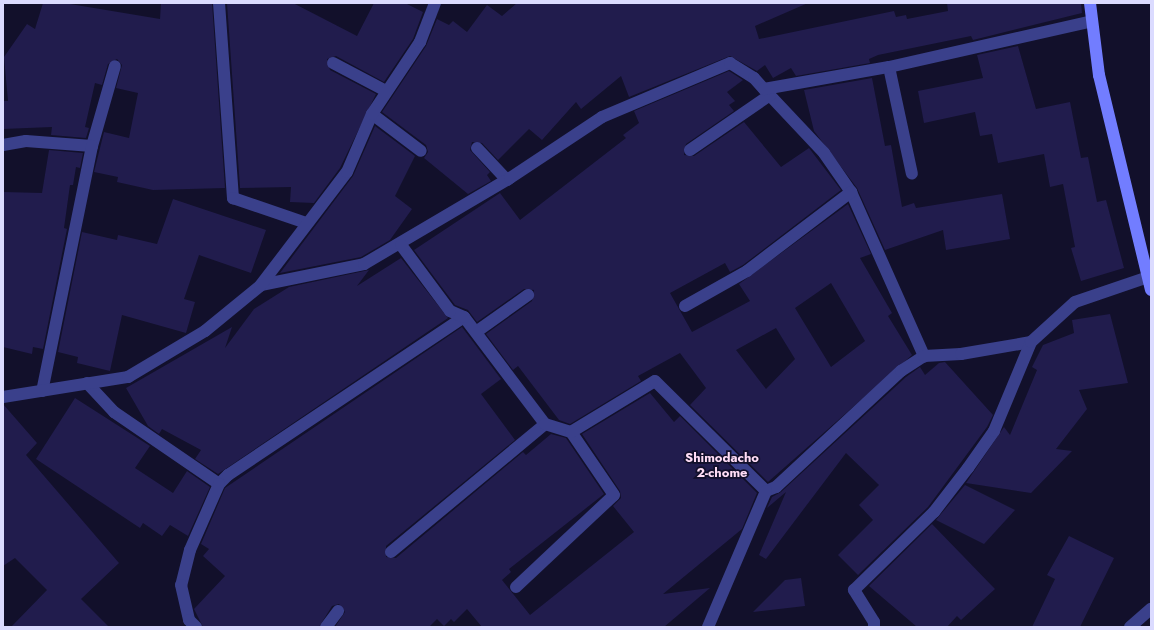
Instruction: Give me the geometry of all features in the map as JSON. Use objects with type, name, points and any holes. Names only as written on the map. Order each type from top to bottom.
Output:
[{"type":"street","points":[[219,3],[233,198],[306,224]]},
{"type":"street","points":[[3,397],[128,377],[205,331],[260,285],[346,172],[372,114],[420,42],[435,3]]},
{"type":"street","points":[[1090,3],[1089,22],[1122,179],[1151,290]]},
{"type":"street","points":[[690,150],[767,92],[1089,22]]},
{"type":"street","points":[[333,63],[386,91]]},
{"type":"street","points":[[260,285],[364,264],[401,245],[507,180],[602,117],[730,63],[754,78],[824,153],[851,192],[924,356]]},
{"type":"street","points":[[42,391],[92,146],[115,66]]},
{"type":"street","points":[[889,66],[912,174]]},
{"type":"street","points":[[372,114],[421,152]]},
{"type":"street","points":[[3,145],[26,141],[92,146]]},
{"type":"street","points":[[477,148],[507,180]]},
{"type":"street","points":[[685,306],[747,271],[851,192]]},
{"type":"street","points":[[401,245],[450,310],[464,316],[545,424],[571,432],[614,495],[516,587]]},
{"type":"street","points":[[874,627],[874,622],[854,590],[934,512],[968,468],[994,431],[1031,342],[1075,302],[1148,277]]},
{"type":"street","points":[[476,332],[528,295]]},
{"type":"street","points":[[196,627],[189,620],[181,585],[190,550],[219,484],[228,475],[464,316]]},
{"type":"street","points":[[708,627],[766,491],[776,487],[901,371],[924,356],[1031,342]]},
{"type":"street","points":[[571,432],[655,381],[766,491]]},
{"type":"street","points":[[87,383],[114,412],[219,484]]},
{"type":"street","points":[[391,552],[545,424]]},
{"type":"street","points":[[1130,627],[1151,609]]},
{"type":"street","points":[[326,627],[338,611]]},
{"type":"building","points":[[43,3],[64,3],[160,19],[161,3],[212,3],[225,188],[153,190],[117,182],[118,177],[94,172],[104,132],[129,138],[138,93],[116,88],[122,65],[117,59],[108,64],[102,85],[95,83],[85,127],[89,128],[86,138],[51,135],[52,127],[3,129],[3,101],[8,101],[4,57],[27,24],[35,29]]},
{"type":"building","points":[[227,3],[293,3],[357,36],[374,3],[405,3],[423,12],[413,39],[384,82],[336,56],[327,59],[330,70],[376,94],[340,168],[314,203],[290,202],[291,187],[240,188]]},
{"type":"building","points":[[517,3],[808,3],[755,26],[759,39],[894,11],[896,17],[906,15],[907,19],[948,11],[947,3],[1081,3],[1082,13],[973,40],[971,36],[878,55],[869,59],[870,63],[796,76],[791,68],[773,78],[765,65],[757,71],[730,56],[629,97],[621,76],[581,109],[576,102],[542,140],[529,129],[498,160],[482,143],[472,142],[470,150],[490,172],[487,175],[491,181],[468,194],[424,158],[428,152],[426,145],[382,112],[426,46],[437,19],[449,25],[453,21],[467,32],[487,5],[502,16]]},
{"type":"building","points":[[1018,46],[1036,109],[1070,102],[1081,158],[1088,157],[1097,202],[1106,200],[1124,268],[1081,281],[1071,248],[1075,247],[1063,184],[1050,187],[1044,154],[998,163],[992,134],[980,136],[975,112],[924,123],[918,91],[983,78],[977,55]]},
{"type":"building","points":[[729,71],[743,80],[727,92],[735,101],[729,105],[734,111],[686,144],[684,155],[694,156],[744,122],[781,167],[809,148],[841,190],[743,265],[730,272],[725,263],[670,293],[692,332],[750,301],[739,284],[848,204],[871,254],[860,258],[892,313],[888,316],[912,355],[768,482],[690,405],[706,388],[680,353],[638,376],[641,381],[570,424],[559,420],[518,366],[513,370],[486,334],[532,301],[534,290],[524,289],[477,322],[468,310],[455,305],[414,250],[500,193],[520,220],[626,138],[623,135],[639,123],[634,111]],"holes":[[[831,283],[865,341],[831,367],[795,308]],[[776,328],[795,359],[766,389],[736,350]]]},
{"type":"building","points":[[872,78],[885,146],[891,145],[902,207],[914,203],[916,208],[1002,194],[1010,239],[946,250],[943,230],[885,250],[857,188],[814,131],[804,90]]},
{"type":"building","points":[[375,126],[415,156],[395,196],[412,209],[390,240],[361,257],[280,273],[353,176]]},
{"type":"building","points":[[49,150],[83,153],[80,168],[76,167],[73,185],[70,185],[64,228],[67,229],[43,349],[33,347],[32,354],[3,347],[3,192],[42,193]]},
{"type":"building","points":[[173,199],[266,230],[251,273],[199,255],[184,299],[195,302],[186,333],[122,315],[110,371],[77,363],[78,357],[58,352],[82,232],[117,240],[118,235],[157,244]]},
{"type":"building","points":[[401,258],[448,318],[218,474],[195,459],[201,450],[162,429],[159,434],[148,426],[126,388],[232,327],[225,348],[254,309],[289,287],[369,270],[357,286]]},
{"type":"building","points":[[1110,314],[1128,383],[1079,390],[1087,409],[1056,449],[1072,451],[1031,493],[966,483],[1004,427],[1010,435],[1037,370],[1032,367],[1043,345],[1074,333],[1072,320]]},
{"type":"building","points":[[462,327],[501,379],[481,394],[515,440],[386,546],[386,557],[396,558],[523,452],[526,455],[551,434],[566,438],[604,494],[509,569],[511,572],[502,580],[530,615],[634,532],[613,506],[621,498],[620,491],[582,434],[650,393],[674,422],[680,416],[757,493],[742,529],[663,594],[710,588],[664,627],[482,627],[467,609],[454,622],[451,619],[444,626],[437,619],[429,627],[335,627],[345,612],[339,604],[332,606],[319,627],[203,627],[194,609],[225,576],[203,556],[209,549],[201,544],[225,488]]},
{"type":"building","points":[[945,362],[993,415],[987,427],[928,507],[858,575],[838,555],[873,520],[859,505],[879,485],[846,453],[766,559],[759,555],[786,492],[767,508],[772,497],[781,492],[906,377],[920,367],[925,375],[939,363]]},
{"type":"building","points":[[75,398],[150,446],[135,468],[173,493],[187,471],[210,487],[188,536],[170,525],[162,536],[143,523],[140,528],[36,459]]},
{"type":"building","points":[[3,404],[37,443],[26,455],[119,563],[81,599],[109,627],[11,627],[47,590],[15,558],[3,566]]},
{"type":"building","points":[[965,485],[1015,510],[984,544],[936,520]]},
{"type":"building","points":[[932,524],[995,589],[961,620],[957,616],[947,627],[917,627],[869,586]]},
{"type":"building","points":[[1069,536],[1114,558],[1080,627],[1032,627],[1055,579],[1047,575]]},
{"type":"building","points":[[801,578],[805,606],[753,612],[785,580]]},
{"type":"district","name":"Shimodacho 2-chome","points":[[722,466]]}]
